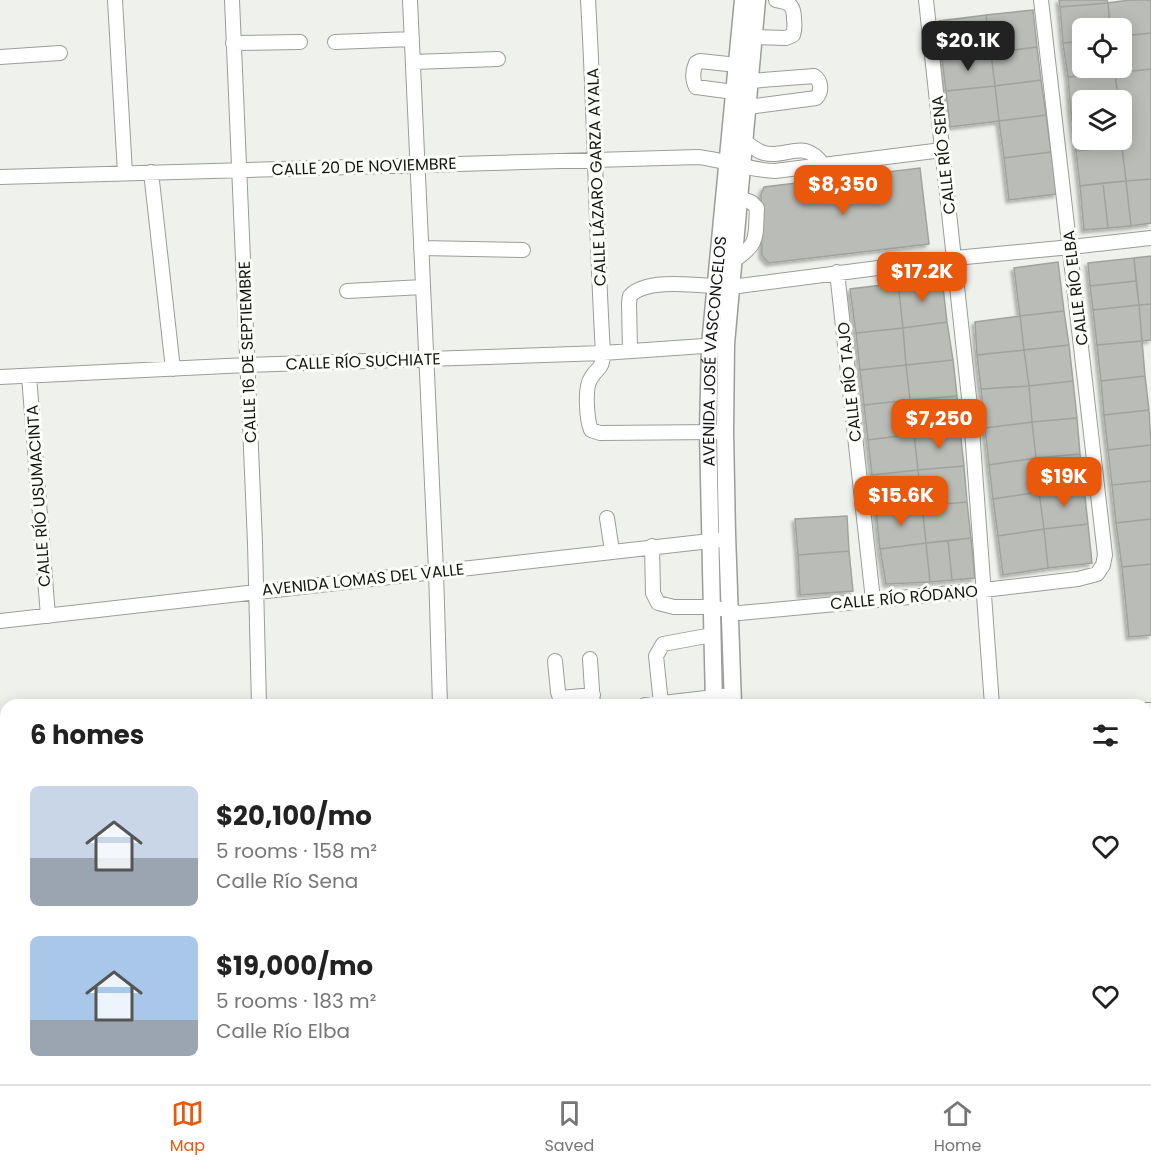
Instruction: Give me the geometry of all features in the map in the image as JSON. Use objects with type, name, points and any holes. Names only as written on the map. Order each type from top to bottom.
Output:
[{"type":"main road","name":"AVENIDA JOSÉ VASCONCELOS","points":[[723,287],[733,261],[740,198],[736,164],[734,92],[743,0]]},
{"type":"main road","name":"AVENIDA JOSÉ VASCONCELOS","points":[[733,699],[729,611],[719,540],[716,432],[718,345],[736,164],[745,142],[757,0]]},
{"type":"main road","name":"AVENIDA JOSÉ VASCONCELOS","points":[[714,699],[711,607],[719,540]]},
{"type":"street","points":[[115,0],[125,173]]},
{"type":"street","name":"CALLE 16 DE SEPTIEMBRE","points":[[232,0],[259,699]]},
{"type":"street","points":[[410,0],[440,699]]},
{"type":"street","name":"CALLE LÁZARO GARZA AYALA","points":[[588,0],[603,353]]},
{"type":"street","points":[[754,37],[786,38],[793,35],[795,30],[792,6],[784,1],[776,0]]},
{"type":"street","name":"CALLE RÍO SENA","points":[[926,0],[971,416],[992,699]]},
{"type":"street","name":"CALLE RÍO ELBA","points":[[1041,0],[1105,555],[1103,565],[1097,574]]},
{"type":"street","points":[[335,42],[411,39]]},
{"type":"street","points":[[233,43],[300,42]]},
{"type":"street","points":[[0,57],[60,53]]},
{"type":"street","points":[[412,62],[498,59]]},
{"type":"street","points":[[734,92],[696,87],[693,81],[694,67],[700,62],[737,65]]},
{"type":"street","points":[[748,107],[816,99],[821,87],[814,76],[750,81]]},
{"type":"street","points":[[745,142],[763,153],[808,151],[816,155],[823,165]]},
{"type":"street","name":"CALLE 20 DE NOVIEMBRE","points":[[0,177],[698,157],[775,171],[942,150]]},
{"type":"street","points":[[151,172],[173,369]]},
{"type":"street","points":[[733,261],[746,253],[755,243],[760,192]]},
{"type":"street","points":[[740,198],[751,202],[757,208]]},
{"type":"street","points":[[630,351],[630,296],[634,292],[650,287],[684,283],[723,287],[955,258],[1071,248],[1151,238]]},
{"type":"street","points":[[421,248],[523,250]]},
{"type":"street","name":"CALLE RÍO TAJO","points":[[837,272],[873,600]]},
{"type":"street","points":[[347,291],[423,286]]},
{"type":"street","name":"CALLE RÍO SUCHIATE","points":[[0,377],[247,365],[603,353],[718,345]]},
{"type":"street","points":[[603,353],[602,365],[589,380],[587,419],[591,430],[600,433],[716,432]]},
{"type":"street","name":"CALLE RÍO USUMACINTA","points":[[29,376],[48,616]]},
{"type":"street","points":[[608,518],[612,551]]},
{"type":"street","name":"AVENIDA LOMAS DEL VALLE","points":[[0,621],[719,540]]},
{"type":"street","name":"CALLE RÍO RÓDANO","points":[[652,546],[652,593],[658,603],[711,607],[740,613],[984,590],[1078,579],[1097,574]]},
{"type":"street","points":[[661,699],[656,656],[663,644],[712,635]]},
{"type":"street","points":[[590,659],[593,699]]},
{"type":"street","points":[[555,661],[560,698],[576,699]]},
{"type":"building","points":[[1059,0],[1107,0],[1108,3],[1060,7]]},
{"type":"building","points":[[1151,0],[1151,33],[1132,35],[1132,18],[1109,18],[1108,3]]},
{"type":"building","points":[[1108,3],[1109,18],[1072,18],[1072,42],[1063,43],[1060,7]]},
{"type":"building","points":[[1033,10],[1037,47],[991,53],[986,15]]},
{"type":"building","points":[[986,15],[991,53],[942,58],[939,21]]},
{"type":"building","points":[[1151,33],[1151,69],[1132,71],[1132,35]]},
{"type":"building","points":[[1072,42],[1072,77],[1068,77],[1063,43]]},
{"type":"building","points":[[1037,47],[1041,80],[995,86],[991,53]]},
{"type":"building","points":[[991,53],[995,86],[946,91],[942,58]]},
{"type":"building","points":[[1151,69],[1151,179],[1126,181],[1122,150],[1132,150],[1132,90],[1117,90],[1116,78],[1132,78],[1132,71]]},
{"type":"building","points":[[1068,77],[1116,78],[1117,90],[1072,90],[1071,113]]},
{"type":"building","points":[[1041,80],[1046,115],[999,121],[995,86]]},
{"type":"building","points":[[995,86],[999,121],[950,127],[946,91]]},
{"type":"building","points":[[1046,115],[1051,152],[1004,158],[999,121]]},
{"type":"building","points":[[1122,150],[1126,181],[1080,186],[1076,151]]},
{"type":"building","points":[[1051,152],[1057,194],[1009,200],[1004,158]]},
{"type":"building","points":[[920,168],[929,244],[769,263],[762,255],[761,194],[764,187]]},
{"type":"building","points":[[1151,179],[1151,223],[1131,226],[1126,181]]},
{"type":"building","points":[[1126,181],[1131,226],[1108,228],[1103,183]]},
{"type":"building","points":[[1103,183],[1108,228],[1084,230],[1080,186]]},
{"type":"building","points":[[1151,256],[1151,304],[1139,305],[1134,258]]},
{"type":"building","points":[[1134,258],[1136,281],[1090,286],[1088,263]]},
{"type":"building","points":[[1058,262],[1064,311],[1020,316],[1014,268]]},
{"type":"building","points":[[942,278],[947,322],[903,328],[898,283]]},
{"type":"building","points":[[1136,281],[1139,305],[1093,310],[1090,286]]},
{"type":"building","points":[[898,283],[903,328],[856,333],[850,289]]},
{"type":"building","points":[[1151,304],[1151,340],[1142,341],[1139,305]]},
{"type":"building","points":[[1139,305],[1142,341],[1097,345],[1093,310]]},
{"type":"building","points":[[1064,311],[1069,345],[1024,350],[1020,316]]},
{"type":"building","points":[[1020,316],[1024,350],[977,355],[975,322]]},
{"type":"building","points":[[947,322],[953,360],[906,365],[903,328]]},
{"type":"building","points":[[903,328],[906,365],[860,370],[856,333]]},
{"type":"building","points":[[1142,341],[1145,376],[1101,381],[1097,345]]},
{"type":"building","points":[[1069,345],[1073,381],[1029,386],[1024,350]]},
{"type":"building","points":[[1024,350],[1029,386],[981,389],[977,355]]},
{"type":"building","points":[[953,360],[957,396],[910,400],[906,365]]},
{"type":"building","points":[[906,365],[910,400],[864,405],[860,370]]},
{"type":"building","points":[[1145,376],[1149,410],[1104,415],[1101,381]]},
{"type":"building","points":[[1073,381],[1077,418],[1032,422],[1029,386]]},
{"type":"building","points":[[1029,386],[1032,422],[985,428],[981,389]]},
{"type":"building","points":[[957,396],[960,430],[914,434],[910,400]]},
{"type":"building","points":[[910,400],[914,434],[868,440],[864,405]]},
{"type":"building","points":[[1149,410],[1151,445],[1108,450],[1104,415]]},
{"type":"building","points":[[1077,418],[1080,454],[1036,458],[1032,422]]},
{"type":"building","points":[[1032,422],[1036,458],[989,465],[985,428]]},
{"type":"building","points":[[960,430],[964,466],[918,470],[914,434]]},
{"type":"building","points":[[914,434],[918,470],[872,475],[868,440]]},
{"type":"building","points":[[1151,445],[1151,481],[1112,485],[1108,450]]},
{"type":"building","points":[[1080,454],[1084,488],[1039,492],[1036,458]]},
{"type":"building","points":[[1036,458],[1039,492],[993,499],[989,465]]},
{"type":"building","points":[[964,466],[967,502],[922,506],[918,470]]},
{"type":"building","points":[[918,470],[922,506],[876,511],[872,475]]},
{"type":"building","points":[[1151,481],[1151,519],[1116,523],[1112,485]]},
{"type":"building","points":[[1084,488],[1088,524],[1044,529],[1039,492]]},
{"type":"building","points":[[1039,492],[1044,529],[998,536],[993,499]]},
{"type":"building","points":[[967,502],[971,538],[926,543],[922,506]]},
{"type":"building","points":[[922,506],[926,543],[880,549],[876,511]]},
{"type":"building","points":[[847,516],[849,551],[798,555],[795,519]]},
{"type":"building","points":[[1151,519],[1151,564],[1122,567],[1116,523]]},
{"type":"building","points":[[1088,524],[1092,563],[1048,568],[1044,529]]},
{"type":"building","points":[[1044,529],[1048,568],[1003,575],[998,536]]},
{"type":"building","points":[[971,538],[975,578],[952,580],[948,541]]},
{"type":"building","points":[[948,541],[952,580],[930,582],[926,543]]},
{"type":"building","points":[[926,543],[930,582],[886,584],[880,549]]},
{"type":"building","points":[[849,551],[853,591],[800,595],[798,555]]},
{"type":"building","points":[[1151,564],[1151,635],[1129,637],[1122,567]]}]
